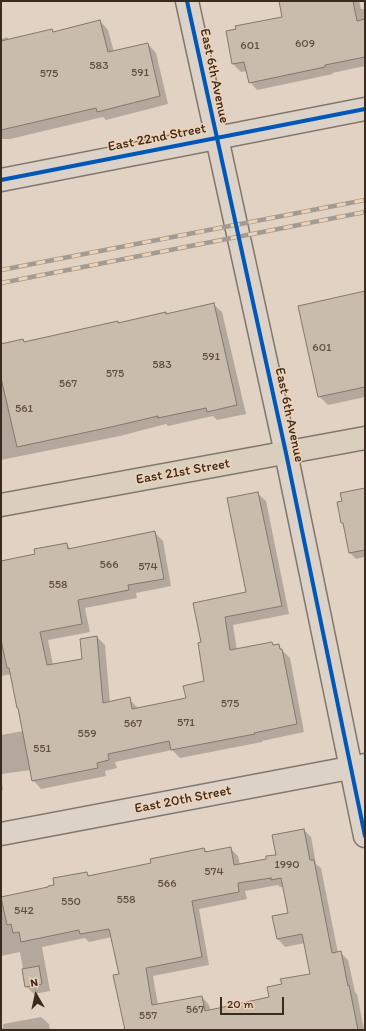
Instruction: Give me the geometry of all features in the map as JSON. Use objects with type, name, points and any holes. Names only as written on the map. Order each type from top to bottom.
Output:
[{"type":"main road","name":"East 21st Street","points":[[1,505],[365,438]]},
{"type":"street","name":"East 6th Avenue","points":[[187,1],[286,453],[358,767],[365,836]]},
{"type":"street","name":"East 22nd Street","points":[[1,180],[365,109]]},
{"type":"street","name":"East 20th Street","points":[[1,834],[358,767]]},
{"type":"building","points":[[279,1],[353,1],[357,21],[365,19],[365,57],[249,83],[244,62],[232,64],[226,31],[236,29],[235,26],[282,17]]},
{"type":"building","points":[[100,20],[108,52],[148,43],[160,96],[97,112],[96,108],[1,130],[1,41],[52,29],[53,32]]},
{"type":"building","points":[[365,291],[365,387],[318,397],[298,306]]},
{"type":"building","points":[[214,303],[237,405],[207,412],[206,408],[158,418],[158,416],[17,447],[1,378],[1,344],[23,339],[24,342],[118,321],[118,323]]},
{"type":"building","points":[[365,488],[365,550],[349,553],[337,502],[342,501],[340,493]]},
{"type":"building","points":[[258,492],[282,606],[225,617],[230,650],[272,642],[273,645],[279,644],[280,649],[282,649],[297,724],[254,733],[255,734],[171,750],[169,741],[108,754],[109,760],[97,763],[98,768],[32,781],[18,708],[1,640],[1,561],[35,554],[34,549],[67,543],[68,549],[155,531],[164,579],[128,585],[129,590],[78,600],[82,624],[40,632],[47,665],[82,659],[80,639],[97,636],[103,703],[130,697],[132,709],[186,698],[183,686],[204,681],[198,643],[201,642],[193,603],[246,592],[227,498]]},
{"type":"building","points":[[304,829],[310,860],[314,860],[332,953],[341,951],[358,1030],[125,1030],[113,975],[119,974],[109,929],[80,934],[79,930],[21,942],[19,932],[13,933],[11,924],[7,925],[1,897],[54,885],[53,878],[87,872],[88,876],[151,863],[150,859],[204,848],[205,852],[231,847],[234,865],[266,859],[266,856],[276,855],[272,835]],"holes":[[[271,878],[271,880],[281,878],[288,913],[272,916],[277,939],[302,934],[310,974],[280,979],[282,984],[267,987],[269,997],[205,1011],[202,996],[152,1005],[146,968],[202,957],[192,901],[239,892],[238,883]]]},
{"type":"building","points":[[39,966],[42,984],[25,987],[22,969]]},
{"type":"railway","points":[[1,270],[365,200]]},
{"type":"railway","points":[[1,283],[365,212]]},
{"type":"cycle path","points":[[187,1],[286,453],[365,836]]},
{"type":"cycle path","points":[[1,180],[365,109]]}]
